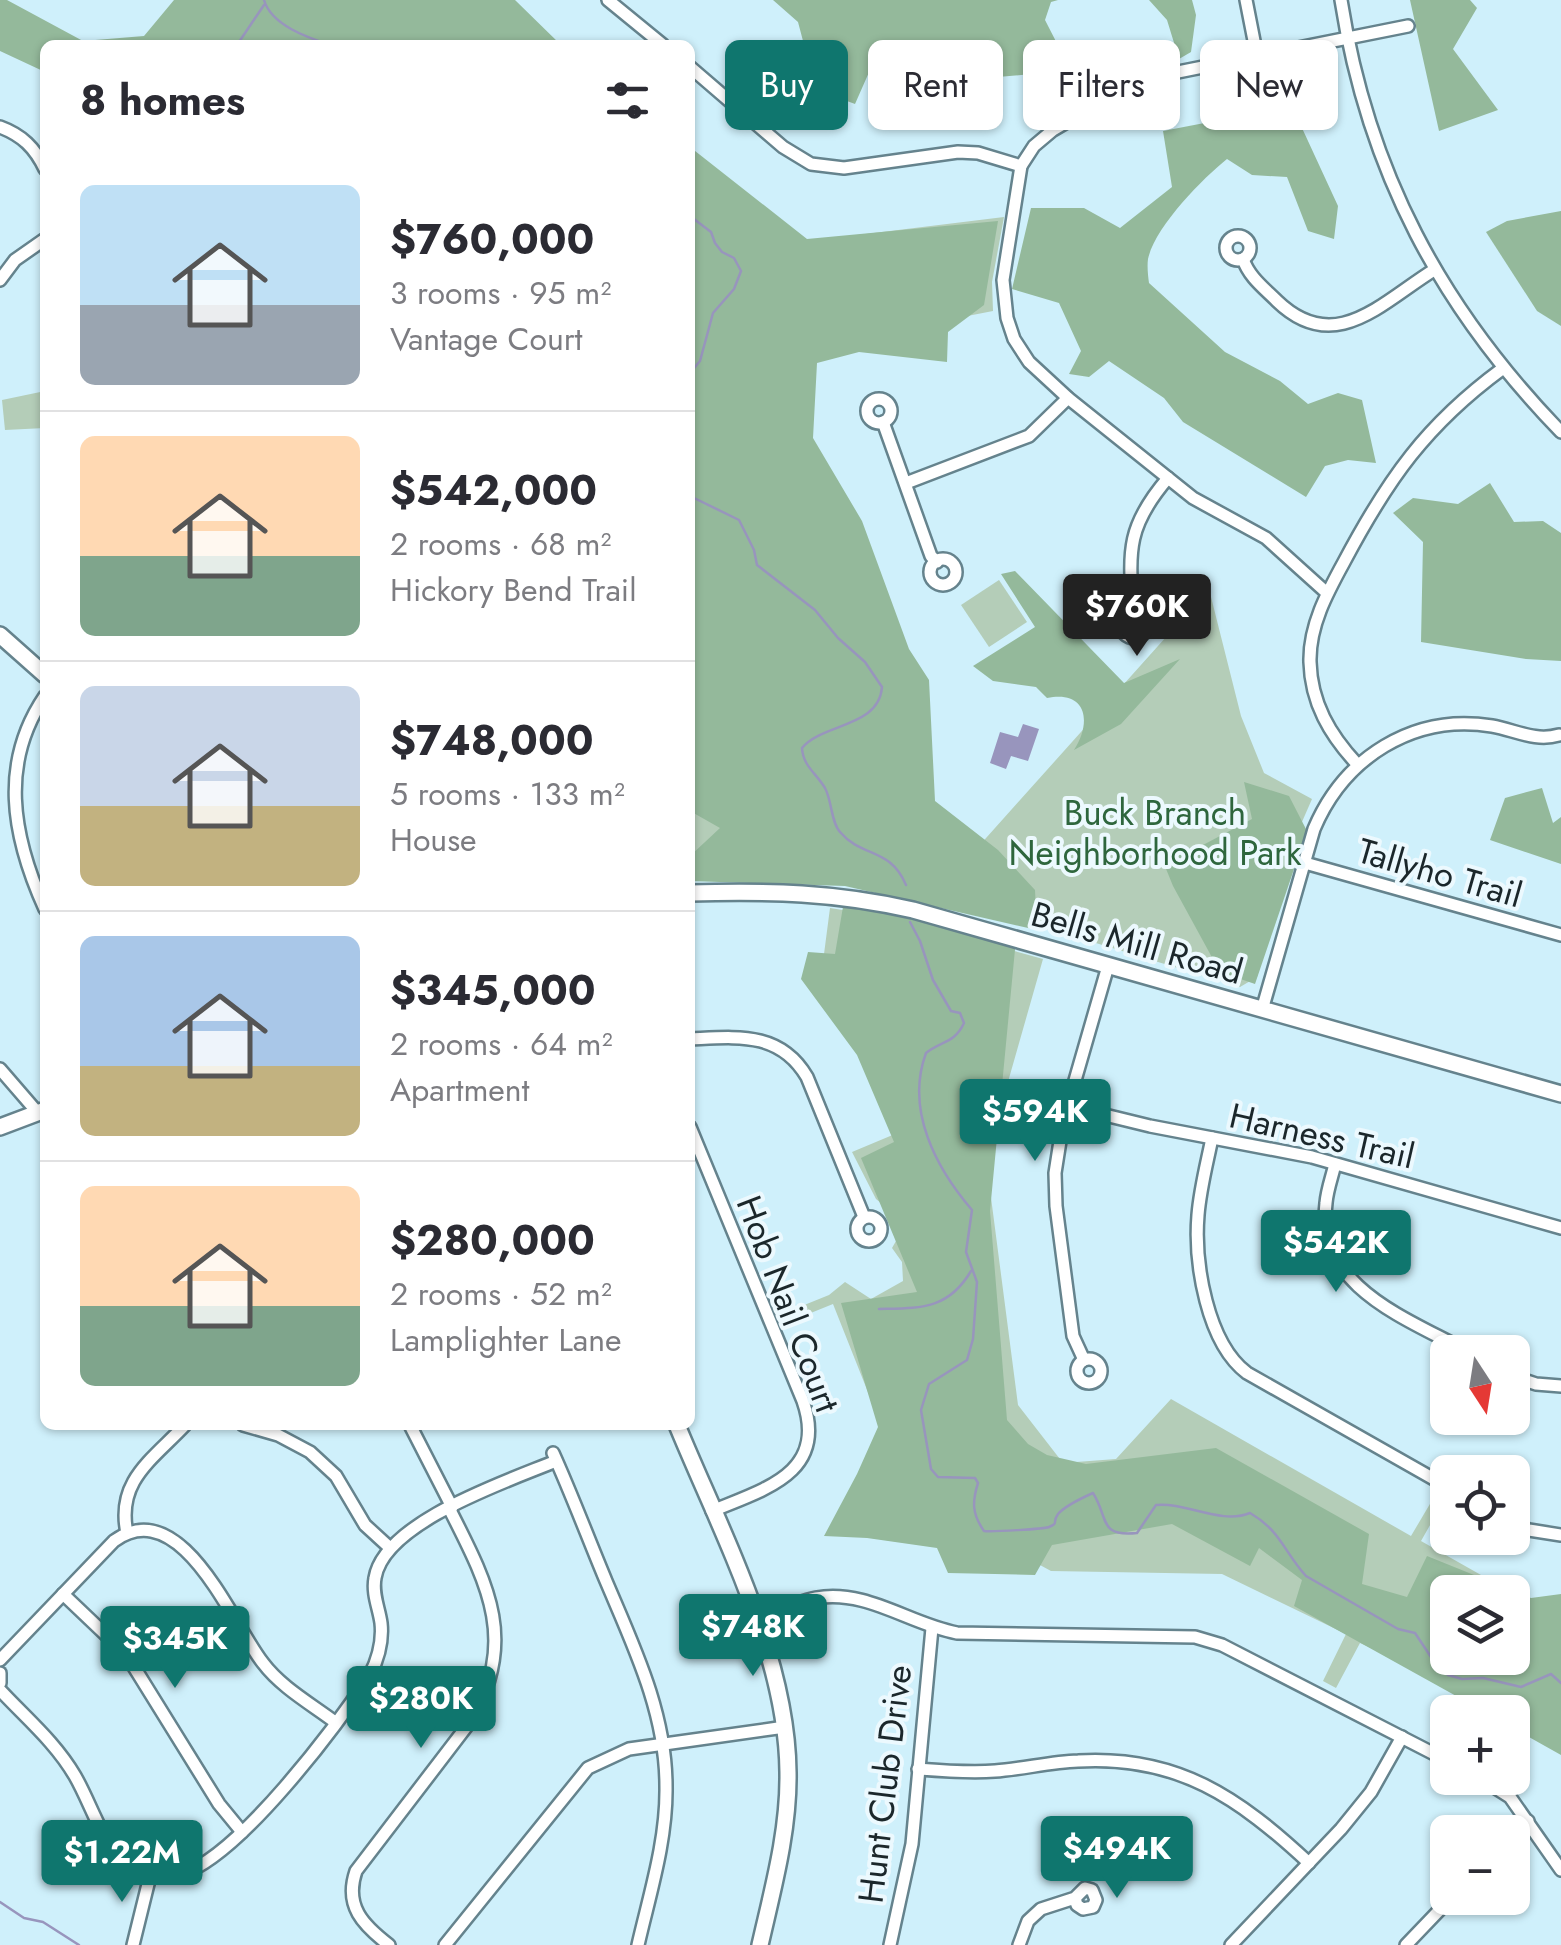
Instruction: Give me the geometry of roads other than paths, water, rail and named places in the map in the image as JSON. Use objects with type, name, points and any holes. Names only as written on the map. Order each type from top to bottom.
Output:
[{"type":"street","points":[[608,0],[657,40]]},
{"type":"street","points":[[1246,0],[1253,40]]},
{"type":"street","points":[[1341,0],[1378,150],[1404,214],[1434,270],[1502,370],[1561,432]]},
{"type":"street","points":[[1338,40],[1408,26]]},
{"type":"street","points":[[1200,67],[1132,84],[1034,146],[1020,166],[1003,280],[1004,305],[1021,352],[1036,370],[1208,508],[1254,530],[1327,593]]},
{"type":"street","points":[[695,71],[800,160],[824,168],[958,152],[978,153],[1020,166]]},
{"type":"street","points":[[0,128],[25,141],[40,160]]},
{"type":"street","points":[[0,280],[15,260],[40,242]]},
{"type":"street","points":[[1244,259],[1253,278],[1286,310],[1325,325],[1356,321],[1434,270]]},
{"type":"street","points":[[1357,764],[1323,718],[1312,683],[1314,627],[1327,593],[1372,510],[1415,448],[1460,400],[1502,370]]},
{"type":"street","points":[[906,483],[1029,436],[1068,398]]},
{"type":"street","points":[[883,422],[936,562]]},
{"type":"street","points":[[1133,612],[1130,566],[1135,530],[1150,500],[1168,478]]},
{"type":"street","points":[[0,635],[40,671]]},
{"type":"street","points":[[40,702],[17,730],[6,758],[2,784],[10,821],[40,896]]},
{"type":"street","points":[[1262,1010],[1319,817],[1357,764],[1402,736],[1444,725],[1495,726],[1538,738],[1560,734]]},
{"type":"street","name":"Tallyho Trail","points":[[1305,863],[1561,935]]},
{"type":"street","name":"Bells Mill Road","points":[[695,892],[804,892],[861,898],[1561,1094]]},
{"type":"street","points":[[1084,1360],[1073,1336],[1054,1190],[1056,1156],[1108,966]]},
{"type":"street","points":[[695,1038],[758,1038],[792,1057],[807,1077],[864,1217]]},
{"type":"street","points":[[0,1069],[40,1110]]},
{"type":"street","name":"Harness Trail","points":[[1068,1106],[1277,1149],[1561,1228]]},
{"type":"street","points":[[0,1128],[40,1113]]},
{"type":"street","points":[[1212,1138],[1197,1236],[1211,1319],[1225,1350],[1247,1373],[1430,1477]]},
{"type":"street","name":"Hob Nail Court","points":[[695,1139],[803,1400],[809,1424],[804,1454],[789,1474],[774,1485],[712,1511]]},
{"type":"street","points":[[1334,1164],[1326,1203],[1332,1251],[1348,1277],[1372,1298],[1438,1335]]},
{"type":"street","points":[[1530,1382],[1561,1383]]},
{"type":"street","points":[[127,1533],[124,1504],[128,1487],[180,1430]]},
{"type":"street","points":[[259,1430],[310,1452],[336,1476],[365,1525],[389,1547]]},
{"type":"street","points":[[389,1945],[356,1914],[351,1890],[356,1871],[470,1722],[488,1684],[494,1650],[490,1594],[412,1430]]},
{"type":"street","points":[[679,1430],[757,1620],[772,1662],[786,1727],[784,1831],[760,1945]]},
{"type":"street","points":[[0,1672],[0,1687],[61,1755],[120,1858],[150,1876],[174,1876],[192,1870],[242,1832],[284,1788],[376,1664],[382,1630],[374,1580],[389,1547],[404,1533],[451,1507],[554,1457],[650,1690],[663,1744],[665,1813],[660,1853],[638,1945]]},
{"type":"street","points":[[1530,1530],[1561,1535]]},
{"type":"street","points":[[0,1660],[114,1541],[127,1533],[155,1532],[189,1554],[205,1570],[263,1664],[334,1722]]},
{"type":"street","points":[[63,1594],[126,1654],[219,1804],[242,1832]]},
{"type":"street","points":[[757,1620],[806,1600],[834,1596],[870,1602],[932,1628],[981,1635],[1208,1640],[1430,1752]]},
{"type":"street","name":"Hunt Club Drive","points":[[890,1945],[908,1872],[932,1628]]},
{"type":"street","points":[[445,1945],[574,1780],[588,1768],[628,1749],[786,1727]]},
{"type":"street","points":[[1230,1945],[1371,1792],[1402,1737]]},
{"type":"street","points":[[918,1770],[992,1772],[1104,1761],[1169,1771],[1239,1803],[1308,1863]]},
{"type":"street","points":[[1507,1795],[1524,1815]]},
{"type":"street","points":[[1530,1824],[1561,1870]]},
{"type":"street","points":[[134,1945],[150,1876]]},
{"type":"street","points":[[1020,1945],[1028,1921],[1040,1909],[1074,1898]]},
{"type":"street","points":[[1407,1945],[1435,1915]]},
{"type":"waterway","points":[[264,0],[282,23],[318,40]]},
{"type":"waterway","points":[[240,40],[264,5]]},
{"type":"waterway","points":[[695,220],[711,232],[715,243],[734,258],[741,271],[734,289],[713,313],[695,367]]},
{"type":"waterway","points":[[695,498],[739,520],[757,565],[815,610],[865,662],[882,687],[879,700],[861,718],[811,740],[802,748],[807,765],[825,788],[840,832],[857,846],[892,864],[906,885]]},
{"type":"waterway","points":[[910,922],[933,980],[951,1011],[960,1013],[964,1023],[952,1038],[926,1053],[919,1096],[936,1157],[972,1210],[966,1252],[977,1282],[973,1339],[967,1360],[929,1384],[921,1410],[931,1469],[938,1477],[975,1478],[978,1483],[974,1508],[984,1531],[1049,1527],[1061,1511],[1093,1493],[1106,1524],[1116,1532],[1137,1533],[1156,1505],[1215,1515],[1250,1513],[1276,1535],[1306,1576],[1398,1629],[1415,1633],[1448,1675],[1521,1687],[1551,1674],[1561,1683]]},
{"type":"waterway","points":[[879,1309],[920,1307],[943,1300],[971,1271]]},
{"type":"waterway","points":[[0,1902],[79,1945]]},
{"type":"park label","name":"Buck Branch Neighborhood Park","points":[[1155,833]]}]
